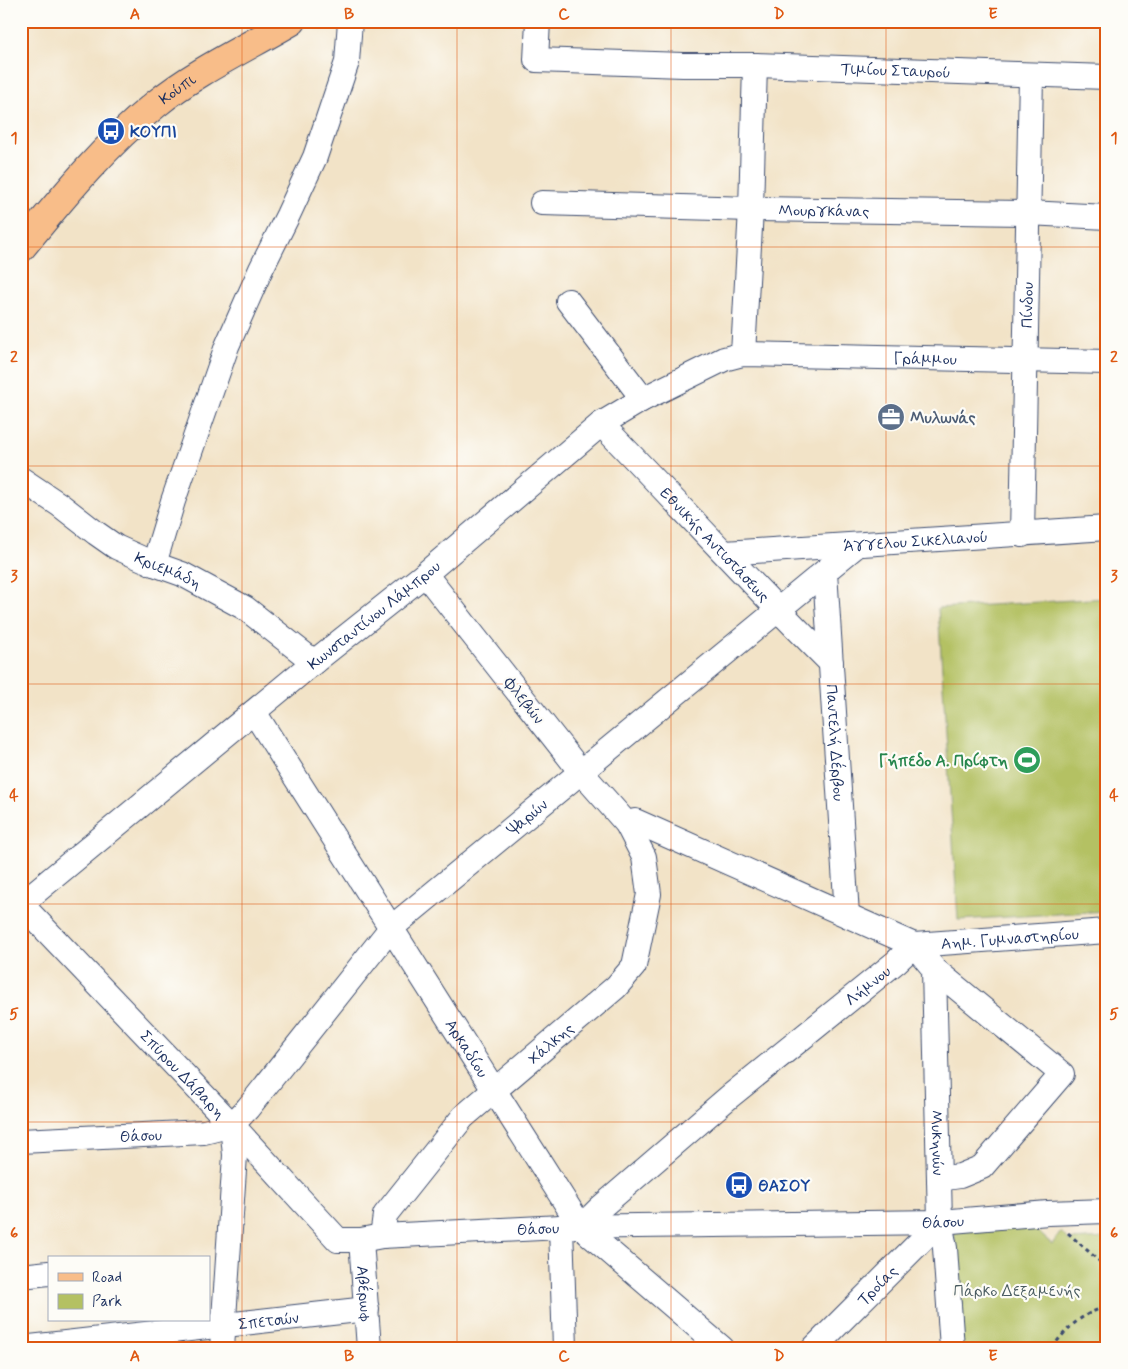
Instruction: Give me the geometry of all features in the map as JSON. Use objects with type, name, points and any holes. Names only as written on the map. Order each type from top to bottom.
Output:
[{"type":"main road","name":"Κούπι","points":[[21,248],[84,172],[157,102],[188,81],[292,21]]},
{"type":"street","points":[[154,564],[227,346],[260,269],[315,157],[347,62],[350,21]]},
{"type":"street","name":"Τιμίου Σταυρού","points":[[538,21],[536,60],[683,65],[755,65],[1107,78]]},
{"type":"street","points":[[743,354],[751,209],[755,65]]},
{"type":"street","name":"Πίνδου","points":[[1022,535],[1031,75]]},
{"type":"street","name":"Μουργκάνας","points":[[542,203],[751,209],[1028,213],[1107,217]]},
{"type":"street","points":[[568,301],[643,399]]},
{"type":"street","name":"Γράμμου","points":[[743,354],[1024,362],[1107,362]]},
{"type":"street","name":"Κωνσταντίνου Λάμπρου","points":[[21,904],[314,662],[425,574],[601,424],[643,399],[724,359],[743,354]]},
{"type":"street","name":"Εθνικής Αντιστάσεως","points":[[601,424],[778,611],[831,663]]},
{"type":"street","name":"Κριεμάδη","points":[[21,479],[60,504],[116,547],[182,574],[245,608],[314,662]]},
{"type":"street","name":"Άγγελου Σικελιανού","points":[[725,553],[1107,528]]},
{"type":"street","name":"Ψαρών","points":[[232,1125],[248,1108],[392,928],[857,545]]},
{"type":"street","name":"Παντελή Δέρβου","points":[[825,572],[847,915]]},
{"type":"street","name":"Φλεβών","points":[[425,574],[581,772],[627,824]]},
{"type":"street","name":"Αρκαδίου","points":[[254,712],[495,1090],[571,1226],[722,1348]]},
{"type":"street","points":[[627,824],[635,821],[914,945],[934,969],[1062,1074],[982,1167],[960,1176],[939,1179]]},
{"type":"street","name":"Χάλκης","points":[[372,1238],[385,1215],[463,1117],[616,987],[634,966],[649,894],[644,857],[627,824]]},
{"type":"street","name":"Σπύρου Δάβαρη","points":[[21,904],[232,1125],[235,1155],[223,1336]]},
{"type":"street","name":"Αημ. Γυμναστηρίου","points":[[914,945],[1107,931]]},
{"type":"street","name":"Λήμνου","points":[[571,1226],[600,1208],[729,1097],[896,962],[914,945]]},
{"type":"street","name":"Μυκηνών","points":[[934,969],[940,1222],[945,1248],[952,1348]]},
{"type":"street","name":"Θάσου","points":[[21,1141],[204,1132],[232,1125],[338,1240],[571,1226],[940,1222],[1048,1213],[1107,1211]]},
{"type":"street","name":"Τροίας","points":[[814,1348],[940,1222]]},
{"type":"street","points":[[565,1348],[571,1226]]},
{"type":"street","name":"Αβέρωφ","points":[[369,1348],[367,1309],[372,1238]]},
{"type":"street","points":[[21,1276],[48,1273]]},
{"type":"street","name":"Σπετσών","points":[[21,1348],[223,1336],[367,1309]]},
{"type":"path","points":[[1048,1213],[1107,1268]]},
{"type":"path","points":[[1052,1348],[1073,1325],[1087,1314],[1107,1307]]},
{"type":"green space","name":"Γήπεδο Α. Πρίφτη","points":[[1107,598],[1107,911],[958,920],[938,608]]},
{"type":"green space","name":"Πάρκο Δεξαμενής","points":[[1034,1225],[1036,1230],[1052,1244],[1061,1232],[1069,1240],[1107,1238],[1107,1348],[962,1348],[954,1228]]},
{"type":"place","name":"ΚΟΥΠΙ","points":[[111,131]]},
{"type":"place","name":"Μυλωνάς","points":[[891,417]]},
{"type":"place","name":"Γήπεδο Α. Πρίφτη","points":[[1027,760]]},
{"type":"place","name":"ΘΑΣΟΥ","points":[[739,1185]]}]
